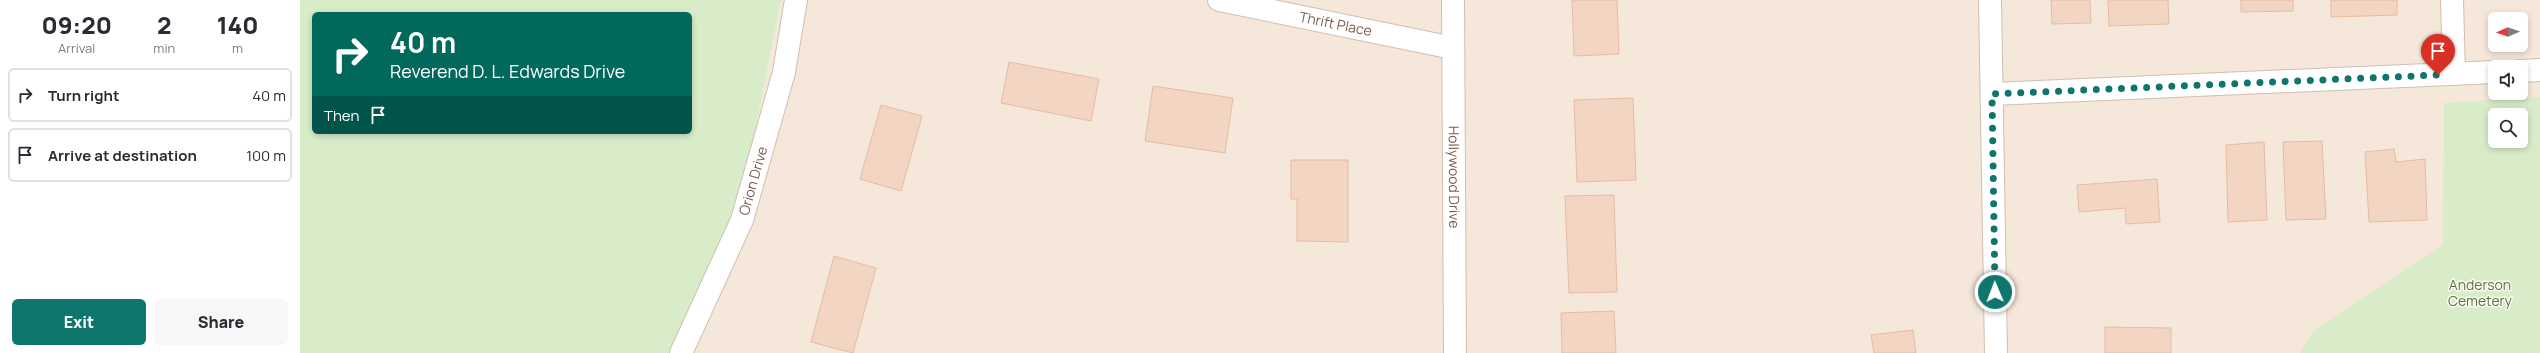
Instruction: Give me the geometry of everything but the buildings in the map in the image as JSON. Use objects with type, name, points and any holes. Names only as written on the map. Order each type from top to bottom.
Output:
[{"type":"street","name":"Orion Drive","points":[[681,353],[742,220],[784,72],[796,0]]},
{"type":"street","name":"Thrift Place","points":[[1219,0],[1453,48]]},
{"type":"street","name":"Hollywood Drive","points":[[1453,0],[1455,353]]},
{"type":"street","points":[[1990,0],[1996,353]]},
{"type":"street","points":[[2452,0],[2454,74]]},
{"type":"street","points":[[2528,71],[2540,70]]},
{"type":"street","points":[[1992,94],[2488,72]]},
{"type":"shaded area","points":[[781,0],[2540,0],[2540,353],[690,353],[727,274]]},
{"type":"green space","points":[[300,0],[781,0],[727,274],[690,353],[300,353]]},
{"type":"green space","name":"Anderson Cemetery","points":[[2540,97],[2540,353],[2300,353],[2313,331],[2443,245],[2444,103],[2492,100],[2528,100],[2528,98]]},
{"type":"route","points":[[1995,292],[1992,94],[2438,75]]}]
